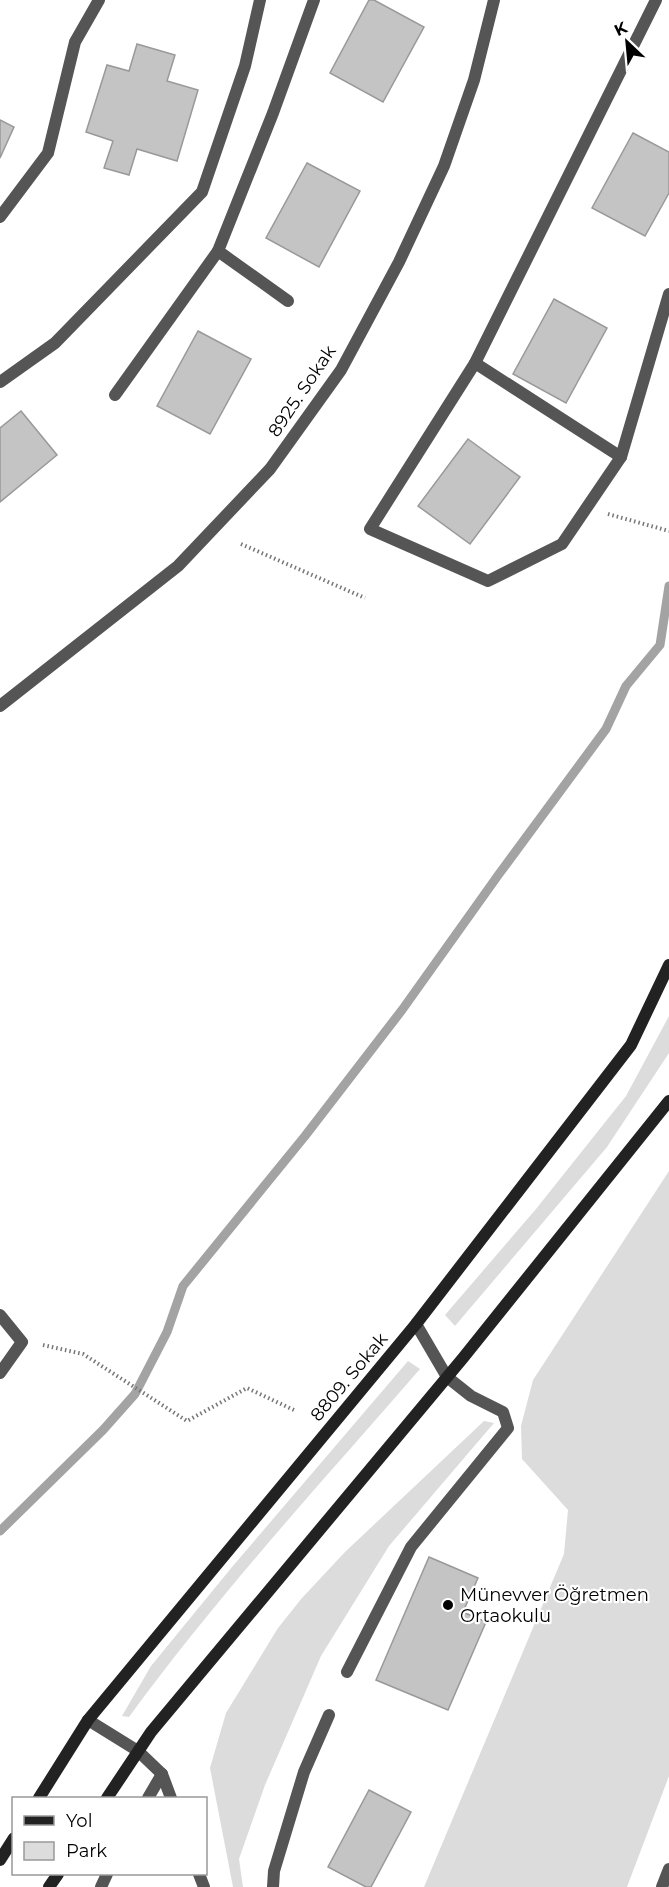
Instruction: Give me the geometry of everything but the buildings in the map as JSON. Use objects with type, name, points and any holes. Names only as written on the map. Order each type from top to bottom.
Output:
[{"type":"street","points":[[0,217],[48,153],[75,42],[99,0]]},
{"type":"street","points":[[0,382],[55,343],[202,192],[245,66],[260,0]]},
{"type":"street","points":[[115,395],[218,251],[273,113],[314,0]]},
{"type":"street","name":"8925. Sokak","points":[[0,706],[178,566],[270,469],[341,370],[399,262],[444,166],[474,80],[495,0]]},
{"type":"street","points":[[656,0],[475,363],[370,529],[488,581],[562,544],[621,457],[669,294]]},
{"type":"street","points":[[218,251],[288,302]]},
{"type":"street","points":[[475,363],[621,457]]},
{"type":"street","name":"8809. Sokak","points":[[40,1797],[88,1720],[416,1324],[631,1045],[669,965]]},
{"type":"street","points":[[108,1797],[151,1732],[447,1377],[669,1101]]},
{"type":"street","points":[[0,1316],[22,1342],[0,1373]]},
{"type":"street","points":[[347,1672],[411,1546],[508,1428],[503,1412],[471,1396],[447,1377],[416,1324]]},
{"type":"street","points":[[273,1887],[274,1871],[304,1772],[329,1715]]},
{"type":"street","points":[[88,1720],[138,1751],[162,1774],[171,1797]]},
{"type":"street","points":[[149,1797],[162,1774]]},
{"type":"street","points":[[0,1860],[12,1841]]},
{"type":"street","points":[[662,1887],[669,1869]]},
{"type":"path","points":[[587,507],[669,531]]},
{"type":"path","points":[[241,544],[365,598]]},
{"type":"path","points":[[22,1342],[82,1353],[187,1421],[247,1388],[296,1411]]},
{"type":"green space","points":[[669,1016],[669,1053],[607,1147],[455,1326],[445,1315],[536,1209],[626,1096]]},
{"type":"green space","points":[[669,1171],[669,1776],[627,1887],[424,1887],[564,1554],[568,1510],[522,1459],[521,1426],[533,1380]]},
{"type":"green space","points":[[408,1361],[420,1369],[234,1583],[129,1717],[122,1716],[151,1666],[232,1567]]},
{"type":"green space","points":[[484,1421],[494,1423],[389,1546],[321,1656],[265,1785],[239,1859],[243,1887],[233,1887],[210,1768],[226,1713],[278,1628],[302,1598],[345,1552]]},
{"type":"waterway","points":[[0,1531],[103,1430],[135,1394],[167,1332],[183,1286],[305,1136],[402,1010],[606,729],[626,686],[660,645],[669,586]]},
{"type":"place","name":"Münevver Öğretmen Ortaokulu","points":[[448,1605]]}]
